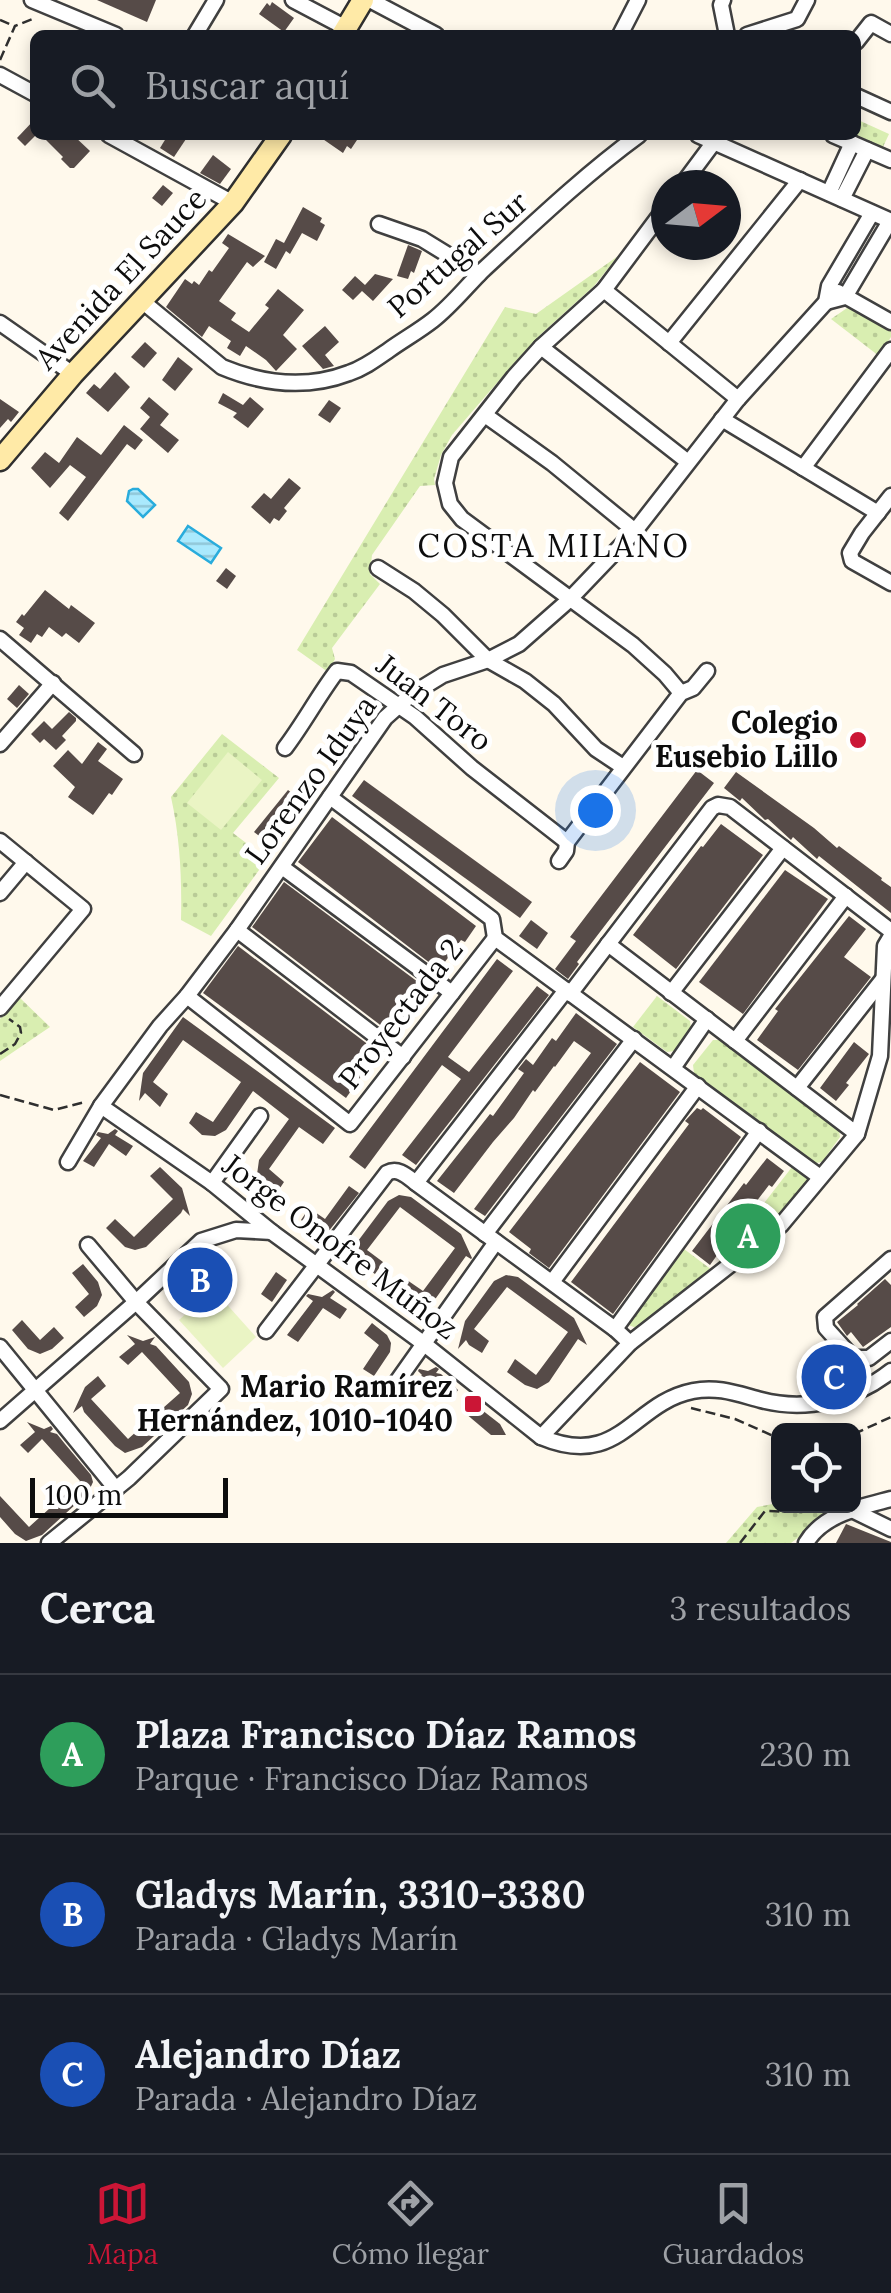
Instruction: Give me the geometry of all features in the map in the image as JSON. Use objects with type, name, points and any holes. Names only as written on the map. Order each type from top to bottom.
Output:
[{"type":"street","points":[[32,0],[104,30]]},
{"type":"street","points":[[199,30],[216,0]]},
{"type":"street","points":[[293,0],[342,30]]},
{"type":"street","points":[[345,30],[366,0],[426,30]]},
{"type":"street","points":[[623,30],[638,0]]},
{"type":"street","points":[[724,0],[721,5],[726,30]]},
{"type":"street","points":[[763,30],[797,19],[807,0]]},
{"type":"street","points":[[861,36],[871,24],[891,34]]},
{"type":"street","points":[[0,75],[30,91]]},
{"type":"street","points":[[861,98],[891,112]]},
{"type":"street","points":[[119,140],[233,203]]},
{"type":"street","name":"Avenida El Sauce","points":[[0,460],[73,374],[233,203],[277,140]]},
{"type":"street","name":"Portugal Sur","points":[[142,302],[222,367],[271,382],[304,383],[334,378],[362,368],[435,318],[596,168],[632,140]]},
{"type":"street","points":[[709,140],[890,221],[845,296],[826,302]]},
{"type":"street","points":[[845,140],[891,160]]},
{"type":"street","points":[[693,170],[714,142]]},
{"type":"street","points":[[836,196],[859,146]]},
{"type":"street","points":[[669,343],[800,180]]},
{"type":"street","name":"Lorenzo Iduya","points":[[68,1162],[100,1106],[236,930],[385,718],[427,684],[488,660],[533,634],[570,600],[635,531],[738,399],[826,302],[830,286],[872,213]]},
{"type":"street","points":[[379,224],[422,239],[479,274]]},
{"type":"street","points":[[651,227],[604,290],[541,347],[451,457],[445,483],[450,504],[462,519],[632,645],[681,694]]},
{"type":"street","points":[[830,286],[891,322]]},
{"type":"street","points":[[604,290],[738,399]]},
{"type":"street","points":[[0,323],[73,374]]},
{"type":"street","points":[[541,347],[688,462]]},
{"type":"street","points":[[803,468],[891,350]]},
{"type":"street","points":[[485,415],[552,463],[635,531]]},
{"type":"street","points":[[722,419],[878,514]]},
{"type":"street","points":[[891,496],[850,553],[852,561],[891,583]]},
{"type":"street","points":[[378,568],[443,615],[488,660],[525,681],[554,704],[596,749],[623,767]]},
{"type":"street","points":[[0,639],[134,754]]},
{"type":"street","points":[[559,860],[567,842],[623,767],[681,694],[707,671]]},
{"type":"street","name":"Juan Toro","points":[[285,748],[337,672],[351,673],[415,717],[472,768],[567,842]]},
{"type":"street","points":[[0,744],[53,682]]},
{"type":"street","points":[[330,797],[492,919],[494,938],[820,1177]]},
{"type":"street","points":[[416,1183],[712,808],[718,804],[730,807],[891,933],[885,946],[886,1052],[857,1134],[781,1225],[630,1343],[540,1438],[572,1446],[606,1441],[628,1430],[666,1401],[691,1391],[717,1389],[784,1404],[814,1404],[853,1394],[890,1372],[874,1354]]},
{"type":"street","points":[[0,841],[83,909],[0,1010]]},
{"type":"street","points":[[671,992],[783,848]]},
{"type":"street","points":[[0,893],[26,862]]},
{"type":"street","points":[[282,867],[452,993]]},
{"type":"street","points":[[734,1041],[846,896]]},
{"type":"street","points":[[236,930],[403,1056]]},
{"type":"street","name":"Proyectada 2","points":[[187,996],[350,1124],[494,938]]},
{"type":"street","points":[[608,944],[857,1134]]},
{"type":"street","points":[[797,1088],[887,982]]},
{"type":"street","points":[[673,1068],[706,1019]]},
{"type":"street","points":[[391,1390],[490,1238],[634,1039]]},
{"type":"street","points":[[552,1282],[698,1086]]},
{"type":"street","name":"Jorge Onofre Muñoz","points":[[100,1106],[212,1183],[540,1438]]},
{"type":"street","points":[[212,1183],[260,1116]]},
{"type":"street","points":[[616,1330],[759,1131]]},
{"type":"street","points":[[266,1331],[386,1173],[393,1170],[552,1282],[630,1343]]},
{"type":"street","points":[[0,1421],[201,1241],[236,1230],[272,1232]]},
{"type":"street","points":[[49,1543],[116,1489],[222,1389],[136,1302],[88,1245]]},
{"type":"street","points":[[891,1259],[825,1316],[826,1328],[854,1358],[869,1358],[891,1341]]},
{"type":"street","points":[[0,1347],[116,1489]]},
{"type":"street","points":[[861,1507],[891,1499]]},
{"type":"street","points":[[806,1543],[825,1524],[846,1513]]},
{"type":"street","points":[[858,1513],[891,1530]]},
{"type":"path","points":[[0,20],[15,26],[55,10]]},
{"type":"path","points":[[0,60],[15,26]]},
{"type":"path","points":[[0,1010],[20,1027],[21,1033],[15,1044],[0,1054]]},
{"type":"path","points":[[0,1095],[54,1110],[90,1102],[100,1106]]},
{"type":"path","points":[[666,1401],[734,1419],[771,1435]]},
{"type":"path","points":[[861,1431],[891,1416]]},
{"type":"path","points":[[740,1543],[765,1511],[771,1511]]},
{"type":"green space","points":[[861,121],[889,134],[883,147],[861,137]]},
{"type":"green space","points":[[618,256],[594,286],[514,363],[452,435],[441,455],[435,485],[420,486],[372,555],[370,574],[380,584],[332,648],[335,659],[328,672],[297,650],[505,307],[536,314]]},
{"type":"green space","points":[[850,306],[891,329],[891,337],[879,356],[831,319]]},
{"type":"green space","points":[[222,734],[279,778],[233,833],[267,859],[211,936],[181,920],[180,858],[171,797]]},
{"type":"green space","points":[[228,752],[262,780],[221,830],[187,803]]},
{"type":"green space","points":[[657,996],[690,1021],[691,1029],[675,1051],[667,1052],[633,1027]]},
{"type":"green space","points":[[19,997],[50,1027],[0,1061],[0,1019]]},
{"type":"green space","points":[[713,1040],[719,1040],[839,1131],[840,1137],[822,1162],[816,1163],[694,1073],[693,1065]]},
{"type":"green space","points":[[792,1167],[808,1179],[774,1222],[713,1269]]},
{"type":"green space","points":[[684,1249],[712,1270],[636,1328],[626,1324]]},
{"type":"green space","points":[[213,1289],[256,1337],[223,1368],[179,1320]]},
{"type":"green space","points":[[771,1504],[771,1513],[830,1513],[791,1543],[726,1543],[757,1507]]},
{"type":"water","points":[[133,489],[155,505],[143,517],[127,501]]},
{"type":"water","points":[[188,526],[221,548],[211,563],[178,541]]},
{"type":"building","points":[[97,0],[156,0],[147,22]]},
{"type":"building","points":[[272,2],[294,18],[285,30],[259,14],[267,3],[270,6]]},
{"type":"building","points":[[30,124],[31,140],[25,146],[17,138]]},
{"type":"building","points":[[46,140],[78,140],[90,151],[74,168]]},
{"type":"building","points":[[165,140],[185,140],[174,157],[160,148]]},
{"type":"building","points":[[324,140],[357,140],[343,153]]},
{"type":"building","points":[[213,155],[231,169],[220,184],[200,173]]},
{"type":"building","points":[[163,185],[173,193],[162,206],[152,198]]},
{"type":"building","points":[[303,207],[322,218],[320,222],[325,225],[317,241],[302,233],[276,269],[264,262],[276,239],[284,243]]},
{"type":"building","points":[[228,234],[265,256],[253,267],[247,262],[219,301],[236,313],[231,320],[249,332],[269,308],[265,305],[278,289],[304,310],[283,335],[297,349],[276,371],[246,346],[240,356],[227,348],[231,341],[209,326],[202,337],[166,307],[185,279],[199,285],[209,270],[212,272],[229,248],[222,243]]},
{"type":"building","points":[[408,245],[422,251],[408,279],[397,276]]},
{"type":"building","points":[[375,274],[393,279],[373,301],[362,291],[353,300],[342,290],[355,276],[365,285]]},
{"type":"building","points":[[325,326],[339,342],[325,355],[334,366],[323,369],[302,346]]},
{"type":"building","points":[[145,342],[157,353],[144,368],[131,357]]},
{"type":"building","points":[[178,357],[193,369],[175,391],[162,380]]},
{"type":"building","points":[[115,372],[130,387],[108,412],[86,393],[94,384],[100,389]]},
{"type":"building","points":[[223,393],[243,405],[250,397],[264,409],[248,428],[233,417],[237,413],[218,403]]},
{"type":"building","points":[[149,397],[169,414],[160,425],[179,440],[168,453],[140,429],[150,417],[140,408]]},
{"type":"building","points":[[0,399],[19,412],[0,428]]},
{"type":"building","points":[[329,400],[341,408],[330,423],[318,415]]},
{"type":"building","points":[[124,425],[143,440],[135,450],[127,444],[68,521],[59,513],[86,477],[70,465],[50,488],[31,468],[45,452],[59,463],[77,437],[101,455]]},
{"type":"building","points":[[289,478],[301,488],[284,508],[287,511],[279,521],[274,518],[270,524],[251,507],[264,493],[271,499]]},
{"type":"building","points":[[226,568],[236,576],[227,589],[216,581]]},
{"type":"building","points":[[45,590],[95,623],[79,643],[49,627],[31,643],[19,635],[24,628],[16,622]]},
{"type":"building","points":[[19,685],[29,694],[17,708],[7,699]]},
{"type":"building","points":[[69,712],[76,721],[62,736],[66,740],[56,750],[31,734],[44,721],[52,729]]},
{"type":"building","points":[[98,742],[107,749],[98,761],[123,779],[93,815],[68,797],[75,787],[53,766],[68,750],[82,764]]},
{"type":"building","points":[[697,770],[714,783],[568,979],[555,969],[576,941],[570,937]]},
{"type":"building","points":[[736,772],[882,878],[891,887],[891,913],[724,788]]},
{"type":"building","points":[[364,780],[532,902],[520,918],[352,796]]},
{"type":"building","points":[[288,790],[304,803],[271,845],[254,832]]},
{"type":"building","points":[[332,817],[476,926],[439,970],[298,862]]},
{"type":"building","points":[[721,824],[763,855],[676,969],[633,935]]},
{"type":"building","points":[[785,870],[828,899],[743,1014],[699,982]]},
{"type":"building","points":[[284,882],[426,988],[392,1034],[252,927]]},
{"type":"building","points":[[849,916],[866,929],[844,957],[871,977],[798,1070],[757,1040],[778,1011],[775,1009]]},
{"type":"building","points":[[531,920],[548,933],[537,949],[519,936]]},
{"type":"building","points":[[238,946],[378,1052],[346,1098],[203,993]]},
{"type":"building","points":[[497,959],[513,971],[448,1057],[469,1072],[537,986],[549,995],[416,1165],[402,1155],[461,1079],[442,1065],[365,1169],[349,1157]]},
{"type":"building","points":[[576,1013],[617,1044],[485,1216],[474,1209],[591,1053],[574,1041],[454,1193],[437,1181],[490,1114],[493,1116],[524,1073],[518,1069],[526,1059],[533,1065]]},
{"type":"building","points":[[183,1017],[335,1128],[323,1144],[299,1127],[269,1169],[284,1182],[276,1194],[261,1180],[255,1189],[259,1160],[289,1119],[253,1091],[226,1130],[215,1136],[202,1135],[189,1123],[196,1112],[213,1122],[241,1082],[183,1040],[153,1082],[168,1094],[160,1107],[145,1093],[139,1101],[143,1073]]},
{"type":"building","points":[[854,1042],[869,1054],[836,1101],[820,1088]]},
{"type":"building","points":[[640,1062],[680,1092],[549,1268],[509,1232]]},
{"type":"building","points":[[697,1108],[703,1108],[741,1137],[613,1314],[571,1282]]},
{"type":"building","points":[[115,1129],[115,1135],[133,1146],[126,1156],[109,1144],[94,1167],[83,1161],[101,1138],[96,1135],[98,1132],[108,1134]]},
{"type":"building","points":[[767,1158],[784,1171],[772,1187],[769,1185],[710,1265],[692,1251]]},
{"type":"building","points":[[160,1167],[182,1188],[190,1216],[183,1209],[146,1247],[125,1247],[106,1228],[115,1219],[134,1237],[173,1199],[150,1176]]},
{"type":"building","points":[[349,1186],[359,1193],[328,1232],[315,1231],[301,1220],[309,1208],[325,1219]]},
{"type":"building","points":[[399,1195],[411,1197],[461,1234],[472,1258],[466,1256],[436,1298],[424,1305],[398,1292],[407,1280],[423,1291],[455,1248],[400,1207],[367,1250],[383,1262],[375,1274],[359,1260],[351,1271],[358,1241],[388,1201]]},
{"type":"building","points":[[83,1264],[98,1282],[102,1295],[97,1306],[84,1317],[75,1307],[89,1294],[72,1273]]},
{"type":"building","points":[[276,1272],[287,1280],[272,1302],[261,1294]]},
{"type":"building","points":[[506,1275],[518,1277],[574,1318],[587,1345],[578,1339],[549,1382],[537,1389],[507,1372],[515,1359],[536,1375],[568,1332],[507,1287],[474,1329],[489,1341],[482,1353],[466,1340],[458,1349],[465,1321],[494,1281]]},
{"type":"building","points":[[885,1279],[891,1285],[891,1327],[863,1347],[851,1332],[847,1336],[837,1322]]},
{"type":"building","points":[[333,1290],[330,1298],[347,1309],[340,1319],[323,1308],[298,1342],[287,1335],[313,1301],[308,1294],[322,1297]]},
{"type":"building","points":[[22,1320],[40,1340],[54,1327],[64,1338],[40,1354],[28,1349],[12,1330]]},
{"type":"building","points":[[372,1323],[391,1343],[390,1352],[374,1376],[363,1369],[379,1345],[364,1333]]},
{"type":"building","points":[[127,1335],[143,1341],[155,1337],[150,1344],[189,1382],[192,1394],[188,1405],[142,1447],[125,1453],[82,1406],[73,1413],[85,1387],[98,1376],[106,1386],[91,1399],[128,1439],[180,1393],[142,1352],[128,1365],[119,1357],[135,1344]]},
{"type":"building","points":[[436,1367],[436,1373],[458,1390],[451,1400],[430,1381],[418,1399],[407,1392],[422,1375],[419,1369],[428,1371]]},
{"type":"building","points":[[473,1403],[500,1424],[506,1435],[491,1435],[465,1413]]},
{"type":"building","points":[[27,1422],[44,1429],[51,1426],[50,1432],[57,1434],[93,1482],[88,1493],[42,1535],[26,1541],[0,1517],[0,1496],[29,1527],[80,1481],[42,1439],[28,1453],[20,1445],[35,1432]]},
{"type":"building","points":[[846,1524],[891,1542],[891,1543],[836,1543]]},
{"type":"place","name":"Colegio Eusebio Lillo","points":[[858,740]]},
{"type":"place","name":"Plaza Francisco Díaz Ramos","points":[[748,1236]]},
{"type":"place","name":"Gladys Marín, 3310-3380","points":[[200,1280]]},
{"type":"place","name":"Alejandro Díaz","points":[[834,1377]]},
{"type":"place","name":"Mario Ramírez Hernández, 1010-1040","points":[[473,1404]]},
{"type":"district","name":"COSTA MILANO","points":[[554,546]]}]
